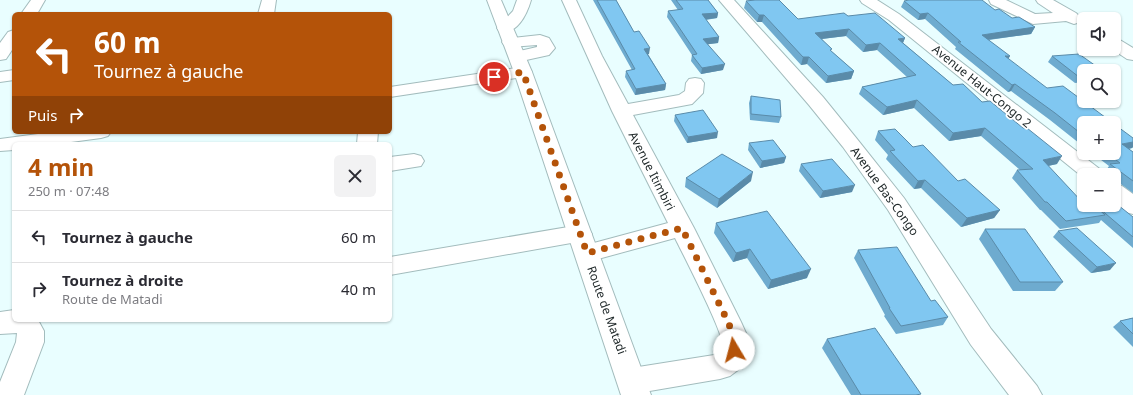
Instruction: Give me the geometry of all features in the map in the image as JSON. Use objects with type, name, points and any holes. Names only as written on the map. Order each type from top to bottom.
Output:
[{"type":"street","points":[[30,12],[38,0]]},
{"type":"street","points":[[266,12],[269,0]]},
{"type":"street","name":"Route de Matadi","points":[[494,0],[514,50],[634,388]]},
{"type":"street","points":[[392,91],[514,50],[520,13],[524,0]]},
{"type":"street","name":"Avenue Itimbiri","points":[[570,0],[594,56],[682,228],[728,322],[736,342],[732,358],[720,368],[634,388]]},
{"type":"street","name":"Avenue Bas-Congo","points":[[726,0],[816,101],[896,204],[981,337],[1022,393]]},
{"type":"street","name":"Avenue Haut-Congo 2","points":[[867,0],[894,17],[1085,168]]},
{"type":"street","points":[[996,0],[1033,19],[1077,20]]},
{"type":"street","points":[[1043,0],[1077,19]]},
{"type":"street","points":[[0,55],[12,38]]},
{"type":"street","points":[[1121,47],[1133,55]]},
{"type":"street","points":[[0,77],[12,75]]},
{"type":"street","points":[[621,111],[685,100],[694,93],[695,83]]},
{"type":"street","points":[[23,142],[85,134]]},
{"type":"street","points":[[0,145],[12,143]]},
{"type":"street","points":[[392,164],[414,161]]},
{"type":"street","points":[[1121,197],[1133,206]]},
{"type":"street","points":[[392,266],[583,244],[682,228]]},
{"type":"street","points":[[0,324],[25,322],[31,331],[30,342],[9,395]]},
{"type":"building","points":[[597,0],[616,0],[634,32],[639,31],[650,48],[644,49],[666,84],[636,89],[626,71],[635,69]]},
{"type":"building","points":[[676,0],[708,0],[718,13],[702,14],[719,37],[703,39],[725,64],[702,68],[692,55],[697,54],[668,11],[683,9]]},
{"type":"building","points":[[779,0],[798,19],[844,13],[848,16],[875,13],[905,38],[898,39],[953,85],[963,84],[982,102],[990,101],[1023,128],[1027,128],[1062,156],[1043,160],[1077,196],[1077,212],[1102,212],[1105,215],[1066,221],[1047,202],[1045,202],[1017,170],[1033,169],[985,128],[953,133],[917,100],[887,107],[862,87],[916,75],[880,43],[866,45],[849,29],[815,33],[832,49],[830,50],[854,71],[828,76],[809,57],[803,57],[764,15],[759,15],[746,1]]},
{"type":"building","points":[[982,0],[995,10],[999,9],[1012,18],[1019,17],[1035,27],[982,35],[1010,56],[1005,56],[1047,88],[1063,86],[1077,96],[1077,108],[1093,108],[1104,116],[1077,116],[1077,130],[1015,84],[1012,85],[958,42],[961,42],[928,13],[920,14],[904,1]]},
{"type":"building","points":[[1077,54],[1077,56],[1082,56],[1093,64],[1077,64],[1077,75],[1052,56]]},
{"type":"building","points":[[751,96],[780,100],[781,117],[751,114]]},
{"type":"building","points":[[703,110],[718,132],[688,137],[675,115]]},
{"type":"building","points":[[895,129],[913,147],[923,145],[958,181],[965,179],[1000,210],[967,218],[925,180],[918,181],[890,151],[895,150],[878,131]]},
{"type":"building","points":[[1121,129],[1133,138],[1133,142],[1122,144],[1133,152],[1133,181],[1121,172],[1121,168],[1115,168],[1110,164],[1120,163],[1116,160],[1121,160]]},
{"type":"building","points":[[773,140],[786,157],[762,161],[749,143]]},
{"type":"building","points":[[722,154],[753,172],[719,199],[686,178]]},
{"type":"building","points":[[832,159],[855,185],[823,191],[801,164]]},
{"type":"building","points":[[1121,207],[1133,217],[1133,237],[1104,212],[1121,212]]},
{"type":"building","points":[[767,211],[811,269],[771,280],[750,249],[736,253],[716,223]]},
{"type":"building","points":[[1077,228],[1116,263],[1097,267],[1058,231]]},
{"type":"building","points":[[985,229],[1025,229],[1063,282],[1020,282]]},
{"type":"building","points":[[897,247],[931,301],[935,300],[948,317],[901,326],[889,308],[858,250]]},
{"type":"building","points":[[1133,318],[1133,334],[1120,321]]},
{"type":"building","points":[[875,328],[921,394],[861,395],[827,339]]},
{"type":"route","points":[[494,77],[523,72],[587,253],[682,228],[728,322],[736,342],[734,350]]}]
